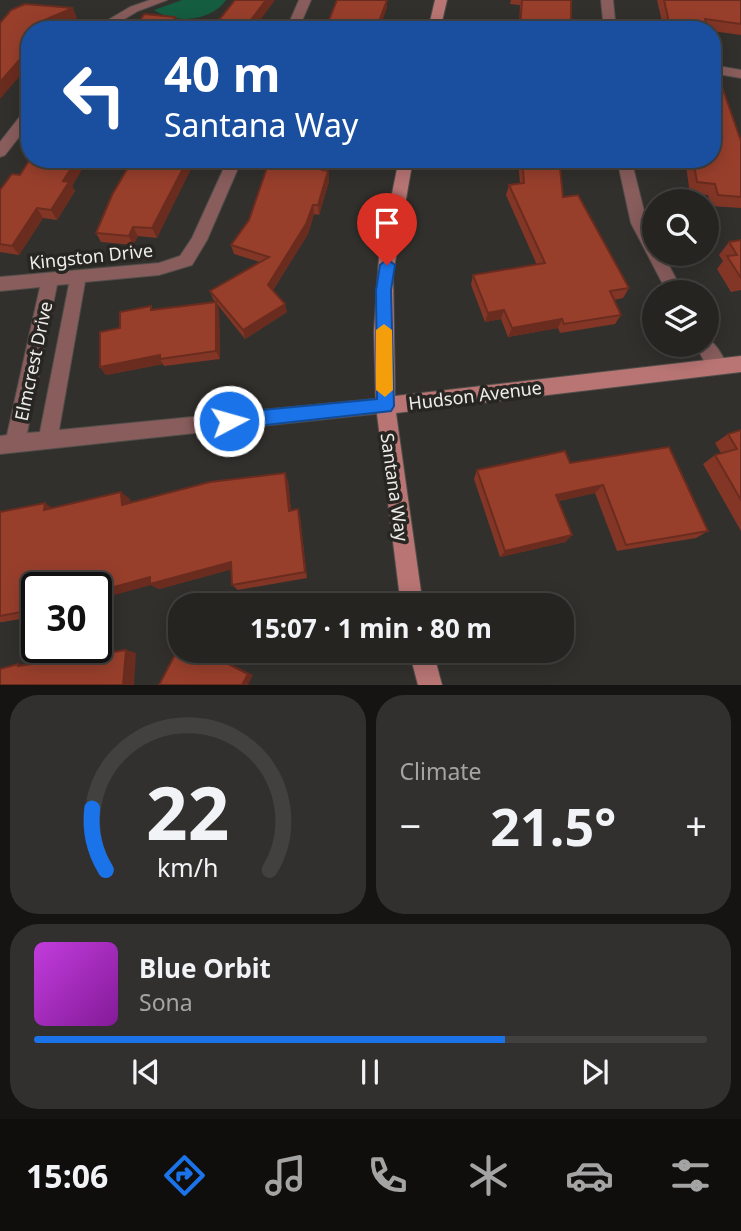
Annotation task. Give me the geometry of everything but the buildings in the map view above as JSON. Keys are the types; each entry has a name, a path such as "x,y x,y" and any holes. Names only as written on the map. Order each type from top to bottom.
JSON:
{"street":[{"path":"113,21 134,9 161,0"},
{"path":"296,21 305,0"},
{"path":"436,21 441,0"},
{"path":"607,0 609,21"},
{"path":"721,71 741,74"},
{"path":"0,152 21,125"},
{"name":"Kingston Drive","path":"0,284 159,269 186,261 199,240 231,168"},
{"name":"Santana Way","path":"404,168 394,215 384,290 385,406 388,454 410,593"},
{"path":"626,168 639,223 670,280"},
{"name":"Elmcrest Drive","path":"48,440 78,277"},
{"name":"Elmcrest Drive","path":"8,444 50,280"},
{"path":"713,357 719,367"},
{"name":"Hudson Avenue","path":"8,444 385,406 741,364"},
{"path":"424,663 430,685"}],"green space":[{"path":"182,0 226,0 202,17 182,19 154,10"}],"slow traffic":[{"path":"384,330 385,390"}],"route":[{"path":"229,421 385,406 384,290 387,265"}]}
